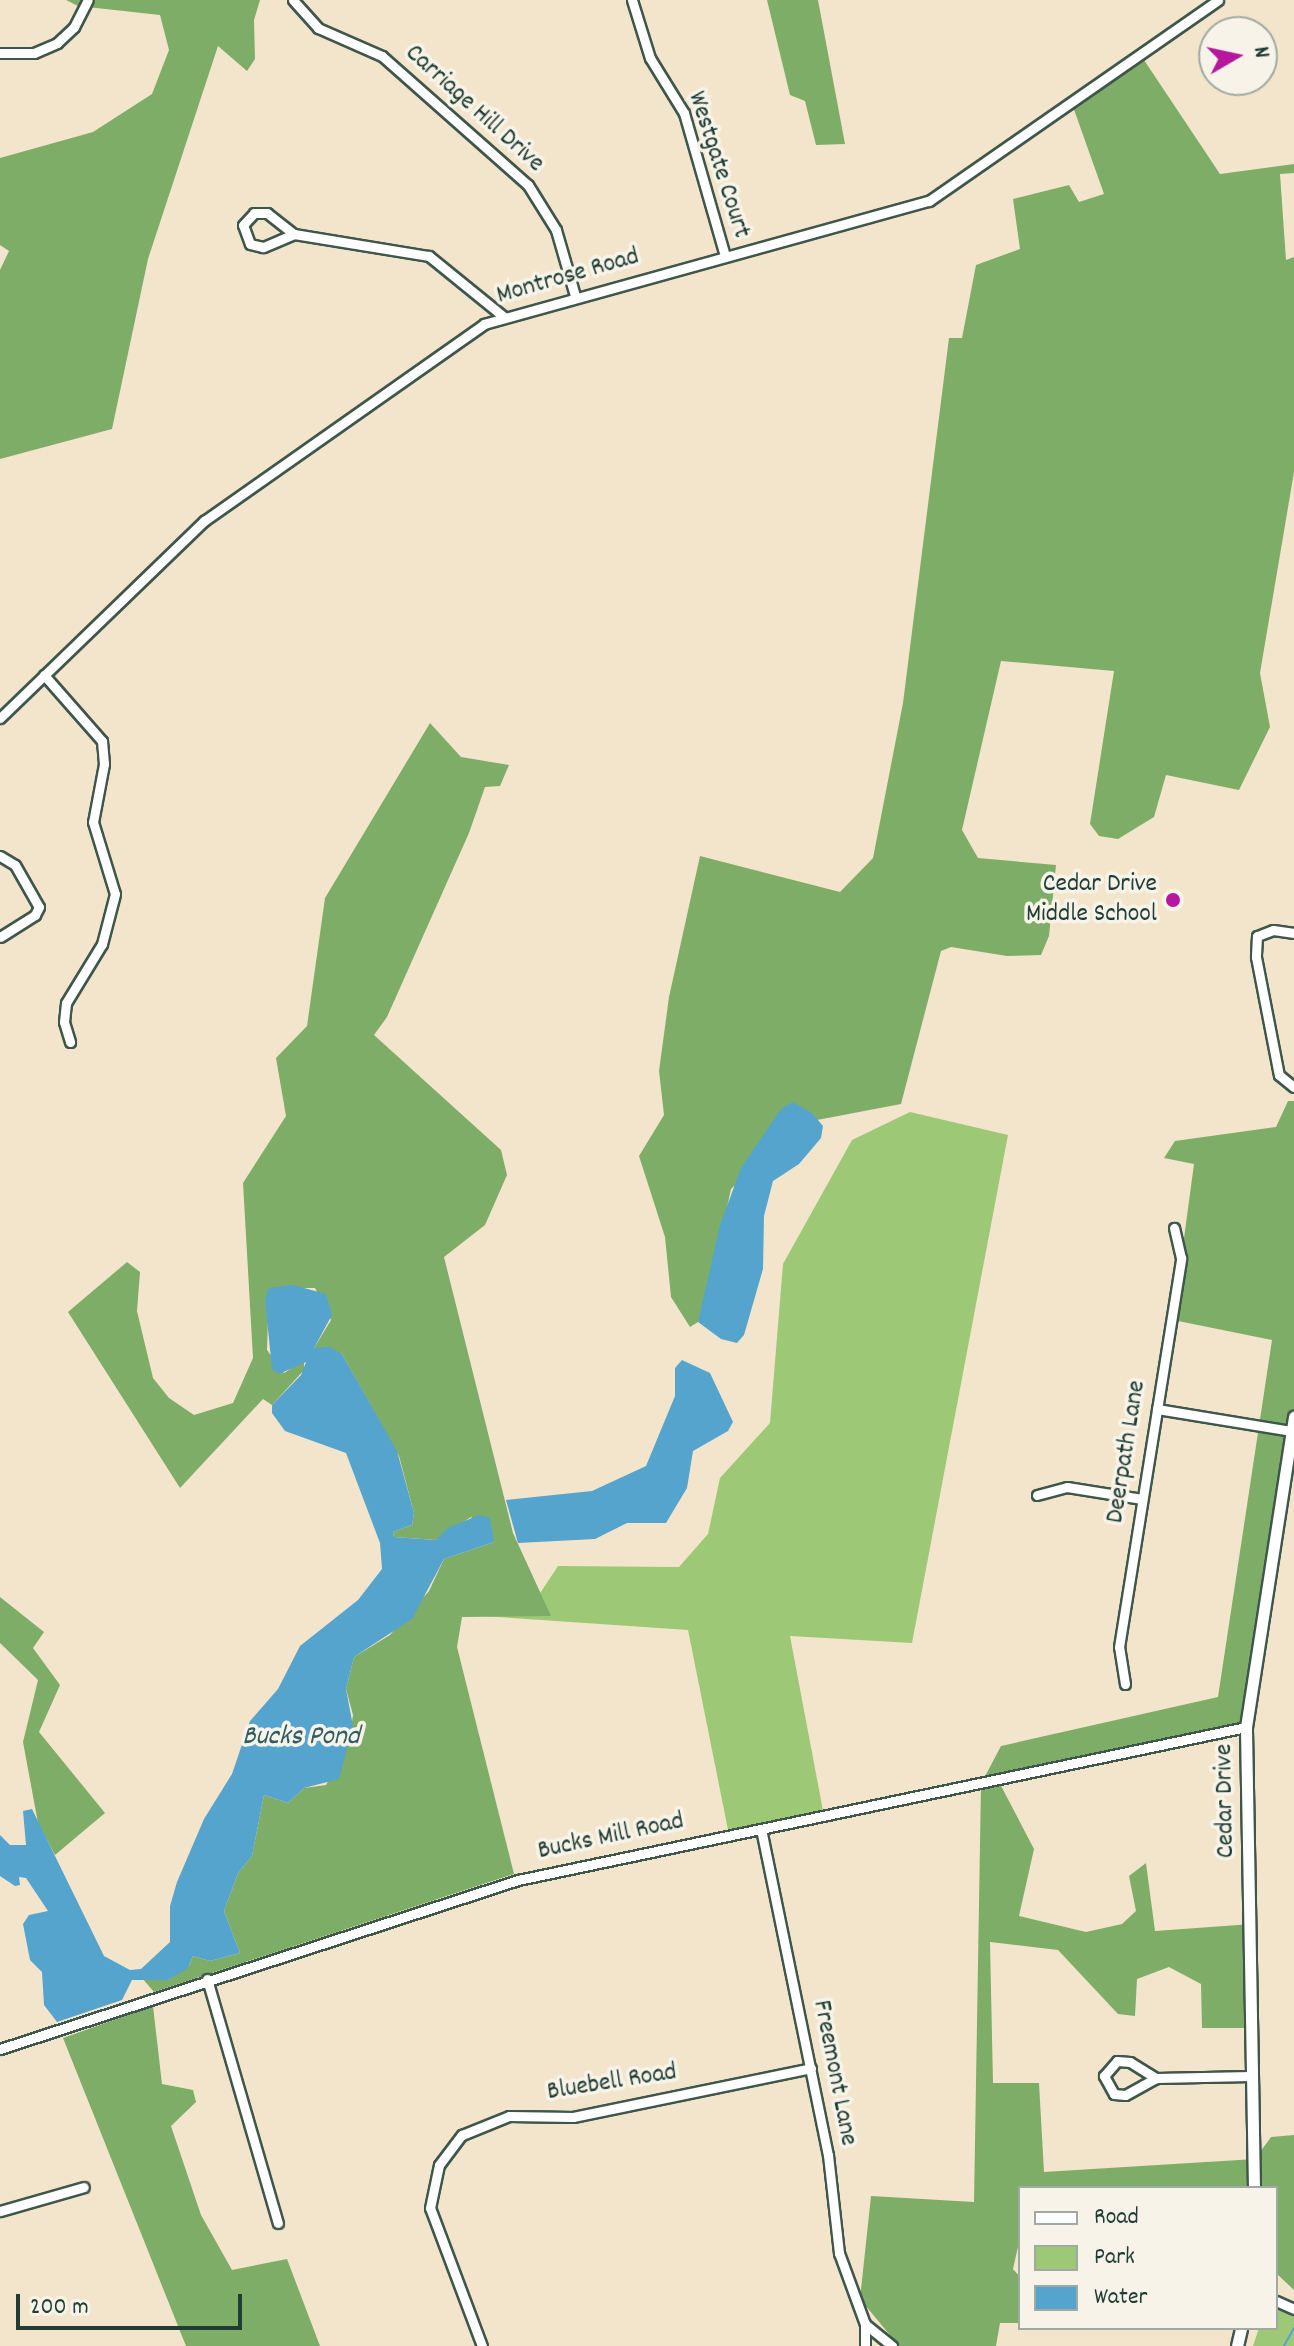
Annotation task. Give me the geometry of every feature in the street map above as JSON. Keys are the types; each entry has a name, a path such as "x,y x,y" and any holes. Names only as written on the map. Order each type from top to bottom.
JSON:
{"street":[{"path":"0,53 34,53 57,43 74,27 88,0"},
{"name":"Carriage Hill Drive","path":"293,0 318,28 382,56 528,185 556,230 575,296"},
{"name":"Westgate Court","path":"632,0 650,58 684,113 725,256"},
{"name":"Montrose Road","path":"0,718 204,521 484,324 575,296 929,201 1218,0"},
{"path":"294,234 259,247 246,240 243,225 250,215 264,212 294,234 429,256 504,317"},
{"path":"44,675 102,741 104,764 93,822 115,894 102,944 66,1003 70,1042"},
{"path":"0,856 15,865 39,907 0,937"},
{"path":"1294,933 1273,930 1257,936 1256,957 1279,1075 1294,1087"},
{"name":"Deerpath Lane","path":"1125,1684 1119,1647 1181,1258 1174,1228"},
{"path":"1157,1409 1292,1431"},
{"name":"Cedar Drive","path":"1254,2186 1246,1727 1294,1417"},
{"path":"1037,1495 1067,1487 1142,1499"},
{"name":"Bucks Mill Road","path":"0,2049 518,1880 1246,1727"},
{"name":"Freemont Lane","path":"761,1829 828,2155 839,2253 865,2324"},
{"path":"207,1979 278,2223"},
{"path":"1156,2078 1125,2095 1114,2094 1104,2081 1105,2071 1117,2061 1156,2078 1251,2076"},
{"name":"Bluebell Road","path":"482,2346 430,2208 439,2165 462,2135 509,2116 573,2117 811,2068"},
{"path":"0,2211 84,2187"},
{"path":"865,2324 865,2346"},
{"path":"865,2324 892,2346"}],"green space":[{"path":"66,0 260,0 254,20 255,59 247,71 218,46 148,259 112,429 0,459 0,270 9,251 0,245 0,158 93,132 152,94 169,50 160,15 78,6"},
{"path":"767,0 818,0 845,144 816,145 805,101 790,95"},
{"path":"1140,54 1220,174 1294,164 1294,173 1280,174 1286,260 1294,257 1294,472 1260,673 1270,727 1239,790 1166,775 1154,817 1118,839 1099,836 1090,824 1114,671 1001,661 962,830 978,858 1056,865 1049,936 1041,955 1007,956 951,947 941,951 901,1104 817,1120 813,1114 731,1189 707,1298 698,1322 690,1327 671,1297 665,1237 639,1156 664,1115 659,1071 669,997 700,856 840,892 873,858 903,703 949,338 962,338 976,265 1020,249 1013,199 1069,185 1079,202 1104,194 1072,104"},
{"path":"430,723 461,757 509,765 500,786 485,787 469,833 387,1017 374,1035 501,1150 507,1175 485,1225 444,1257 513,1533 551,1616 462,1617 457,1647 514,1874 154,1992 142,1978 168,1980 189,1966 193,1956 210,1961 240,1953 224,1911 238,1873 252,1856 264,1795 288,1803 304,1788 326,1785 349,1742 353,1715 346,1689 354,1657 390,1635 429,1591 444,1559 494,1542 471,1517 436,1540 394,1537 393,1532 412,1525 414,1513 399,1456 342,1354 314,1348 331,1320 315,1288 269,1288 267,1350 284,1373 304,1360 304,1370 272,1405 263,1399 180,1488 68,1312 127,1262 140,1272 137,1311 153,1378 169,1398 194,1415 233,1403 253,1358 243,1183 286,1116 276,1058 307,1026 325,898"},
{"path":"1288,1101 1294,1101 1294,1442 1250,1725 998,1780 1034,1849 1019,1916 1086,1932 1122,1924 1136,1911 1129,1876 1146,1863 1155,1931 1252,1924 1253,2028 1202,2028 1201,1984 1169,1967 1137,1979 1135,2016 1118,2014 1058,1950 990,1942 993,2083 1039,2083 1044,2172 1255,2159 1271,2137 1294,2135 1294,2290 1278,2275 1278,2186 1018,2186 1018,2247 1013,2269 1018,2275 1018,2323 1000,2323 996,2346 899,2346 860,2299 871,2196 974,2202 981,1784 1001,1746 1218,1697 1272,1340 1173,1320 1194,1164 1164,1158 1175,1141 1276,1127"},
{"path":"910,1112 1008,1135 912,1643 790,1636 824,1816 729,1835 688,1630 484,1616 531,1607 558,1566 679,1567 708,1534 720,1478 770,1423 783,1264 852,1140"},
{"path":"0,1597 44,1632 33,1648 60,1685 39,1732 105,1813 55,1855 38,1823 23,1742 38,1680 0,1643"},
{"path":"153,2006 162,2084 193,2090 196,2102 171,2126 201,2215 232,2270 287,2259 320,2346 186,2346 63,2038"},
{"path":"1278,2307 1294,2313 1294,2346 1253,2346 1258,2330 1278,2330"}],"water":[{"path":"793,1102 813,1114 823,1126 821,1138 799,1164 773,1181 764,1216 763,1269 744,1335 737,1343 721,1339 698,1322 720,1225 741,1168 781,1109"},
{"name":"Bucks Pond","path":"293,1285 326,1294 332,1315 314,1348 330,1347 342,1354 397,1451 414,1513 412,1525 393,1532 394,1537 436,1540 448,1528 479,1515 490,1518 494,1542 444,1559 412,1619 354,1657 346,1689 353,1726 339,1779 304,1788 288,1803 264,1795 252,1856 238,1873 224,1911 240,1953 210,1961 193,1956 188,1968 168,1980 132,1980 122,2000 57,2022 44,2005 42,1972 30,1960 23,1924 29,1915 48,1911 26,1878 19,1877 20,1885 15,1886 0,1876 0,1835 10,1845 26,1845 23,1811 32,1809 104,1956 130,1970 141,1969 170,1942 170,1906 177,1882 204,1819 232,1774 250,1721 278,1689 300,1646 358,1600 382,1569 380,1543 346,1453 285,1431 272,1413 272,1405 301,1375 306,1362 279,1374 272,1369 265,1299 269,1288"},
{"path":"682,1360 710,1373 733,1422 728,1431 693,1451 687,1488 666,1523 627,1523 595,1539 518,1543 506,1500 592,1491 646,1466 675,1396 675,1368"}],"waterway":[{"path":"1284,2346 1294,2328"}],"place":[{"name":"Cedar Drive Middle School","path":"1173,900"}]}
